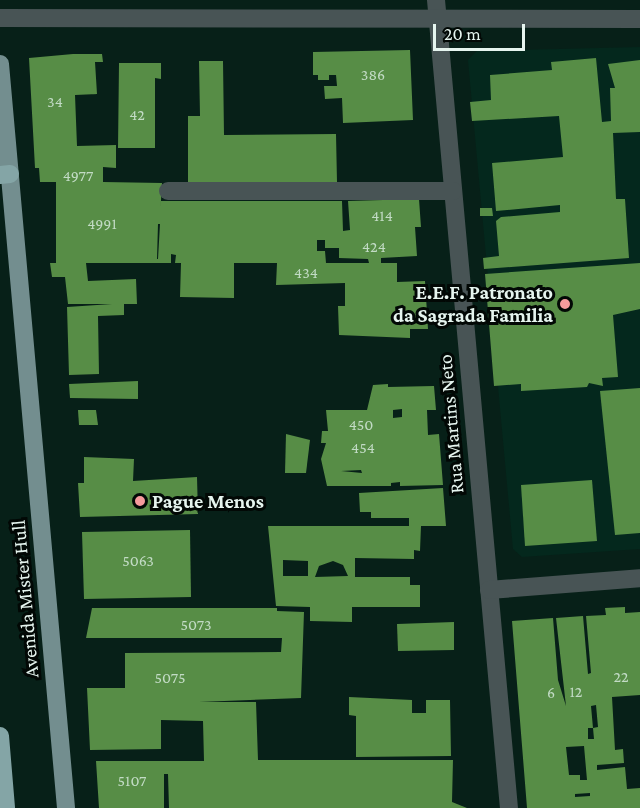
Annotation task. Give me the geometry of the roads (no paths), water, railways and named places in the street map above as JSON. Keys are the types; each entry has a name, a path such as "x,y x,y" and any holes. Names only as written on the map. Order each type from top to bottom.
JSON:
{"highway":[{"path":"0,736 6,808"}],"main road":[{"name":"Avenida Mister Hull","path":"0,64 5,174 66,808"}],"street":[{"name":"Rua Martins Neto","path":"436,0 509,808"},
{"path":"0,18 438,22 640,19"},
{"path":"168,190 453,191"},
{"path":"489,590 640,578"}],"place":[{"name":"E.E.F. Patronato da Sagrada Familia","path":"565,304"},
{"name":"Pague Menos","path":"140,501"}]}
